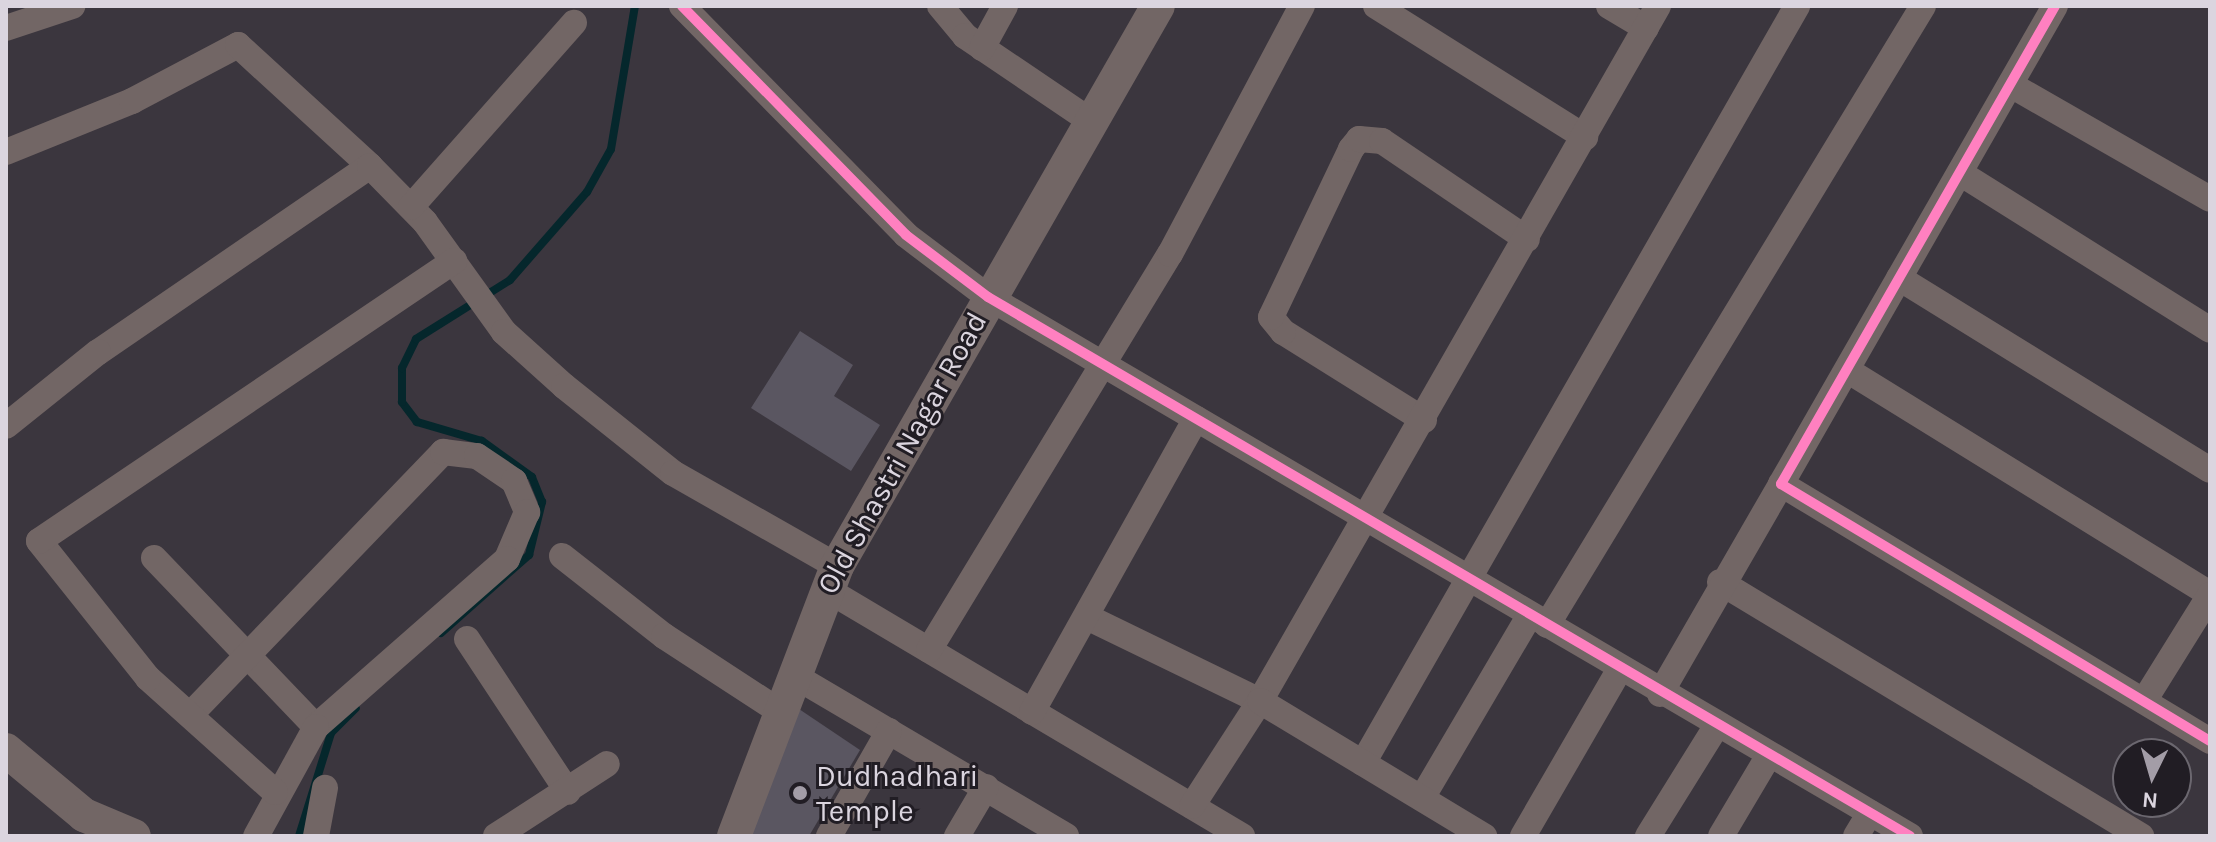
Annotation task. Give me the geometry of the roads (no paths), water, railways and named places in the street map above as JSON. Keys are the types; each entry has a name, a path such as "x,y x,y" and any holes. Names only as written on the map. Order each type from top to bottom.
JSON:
{"street":[{"path":"6,28 72,6"},
{"path":"682,6 906,235 988,297 1368,516 1660,694 1910,836"},
{"path":"940,6 982,48 1092,122"},
{"path":"982,48 1005,6"},
{"name":"Old Shastri Nagar Road","path":"734,836 831,577 988,297 1158,6"},
{"path":"929,650 1105,363 1302,6"},
{"path":"1376,6 1585,137"},
{"path":"1192,806 1260,701 1424,420 1652,17 1609,6"},
{"path":"1363,763 1797,6"},
{"path":"1422,798 1538,620 1923,6"},
{"path":"1660,694 1720,582 1781,484 2055,6"},
{"path":"411,207 574,23"},
{"path":"6,152 132,101 238,45 411,207 457,266 485,310 564,386 673,473 831,577 929,650 1242,836"},
{"path":"2011,85 2210,199"},
{"path":"1424,420 1283,332 1271,317 1351,149 1359,139 1382,141 1527,239"},
{"path":"6,426 98,352 370,166"},
{"path":"1960,173 2210,330"},
{"path":"275,792 126,655 39,541 457,266"},
{"path":"1899,278 2210,470"},
{"path":"1847,370 2210,594 2144,701"},
{"path":"1032,712 1196,419"},
{"path":"191,714 443,452 477,456 514,481 527,512 507,559 316,727 275,792 256,836"},
{"path":"1781,484 2210,741"},
{"path":"562,556 664,636 779,711"},
{"path":"154,558 316,727"},
{"path":"1720,582 2141,836"},
{"path":"1087,617 1260,701 1484,836"},
{"path":"467,639 568,792"},
{"path":"1523,836 1620,669"},
{"path":"793,675 1066,836"},
{"path":"1648,836 1717,725"},
{"path":"829,836 889,731"},
{"path":"6,750 84,815 134,836"},
{"path":"1721,836 1768,757"},
{"path":"496,836 607,764"},
{"path":"957,836 986,787"},
{"path":"316,836 325,788"},
{"path":"1856,836 1870,813"}],"waterway":[{"path":"441,633 529,555 542,502 532,477 482,441 417,422 402,402 402,368 416,339 510,280 587,192 611,149 635,6"},
{"path":"299,836 331,733 356,708"}],"place":[{"name":"Dudhadhari Temple","path":"800,793"}]}
